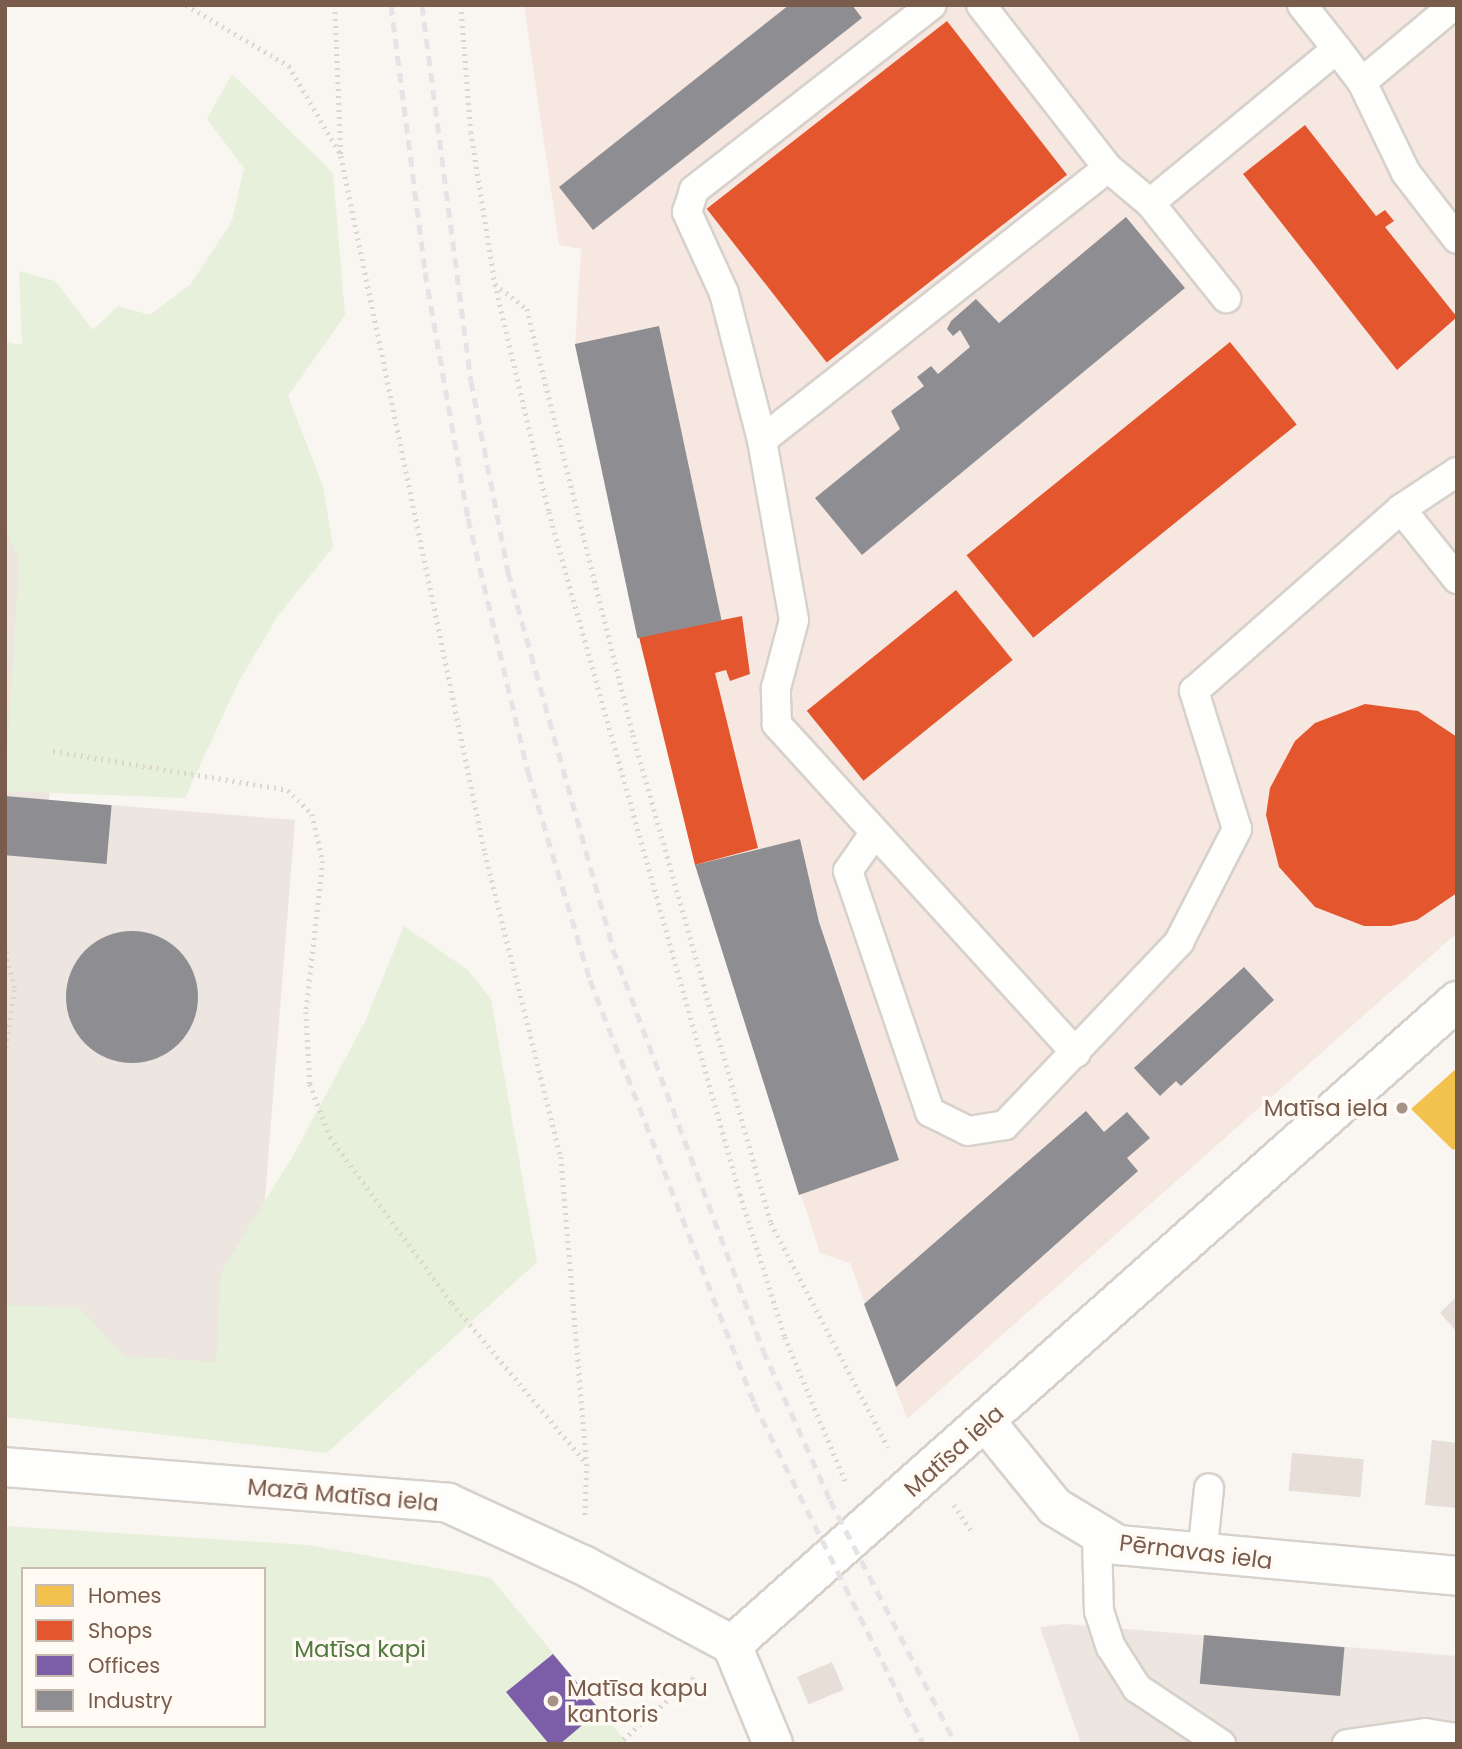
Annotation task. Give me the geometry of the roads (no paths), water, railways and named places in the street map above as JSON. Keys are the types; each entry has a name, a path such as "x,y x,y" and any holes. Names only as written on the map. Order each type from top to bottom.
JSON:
{"street":[{"name":"Matīsa iela","path":"732,1646 1457,1001"},
{"name":"Pērnavas iela","path":"985,1422 1055,1507 1097,1537 1202,1555 1457,1577"},
{"name":"Mazā Matīsa iela","path":"5,1467 448,1503 583,1565 732,1646"},
{"path":"732,1646 773,1744"}],"lane":[{"path":"932,5 694,190 687,212 724,293 762,440 794,620 776,688 777,724 873,835 1076,1053"},
{"path":"981,5 1108,168 1150,203 1226,298"},
{"path":"1302,5 1362,82 1406,173 1457,239"},
{"path":"1362,82 1454,5"},
{"path":"1150,203 1337,49"},
{"path":"762,440 1108,168"},
{"path":"873,835 848,871 930,1112 968,1131 1005,1125 1179,942 1237,829 1194,691 1401,509 1457,472"},
{"path":"1401,509 1457,579"},
{"path":"1202,1555 1209,1488"},
{"path":"1097,1537 1099,1611 1111,1647 1138,1688 1221,1744"},
{"path":"1347,1744 1425,1733 1457,1738"}],"railway":[{"path":"391,5 425,272 468,518 528,772 590,980 754,1403 923,1744"},
{"path":"422,5 471,381 508,572 613,949 763,1350 830,1500 956,1744"}],"place":[{"name":"Matīsa iela","path":"1402,1108"},
{"name":"Matīsa kapu kantoris","path":"553,1701"}],"park label":[{"name":"Matīsa kapi","path":"360,1649"}]}
